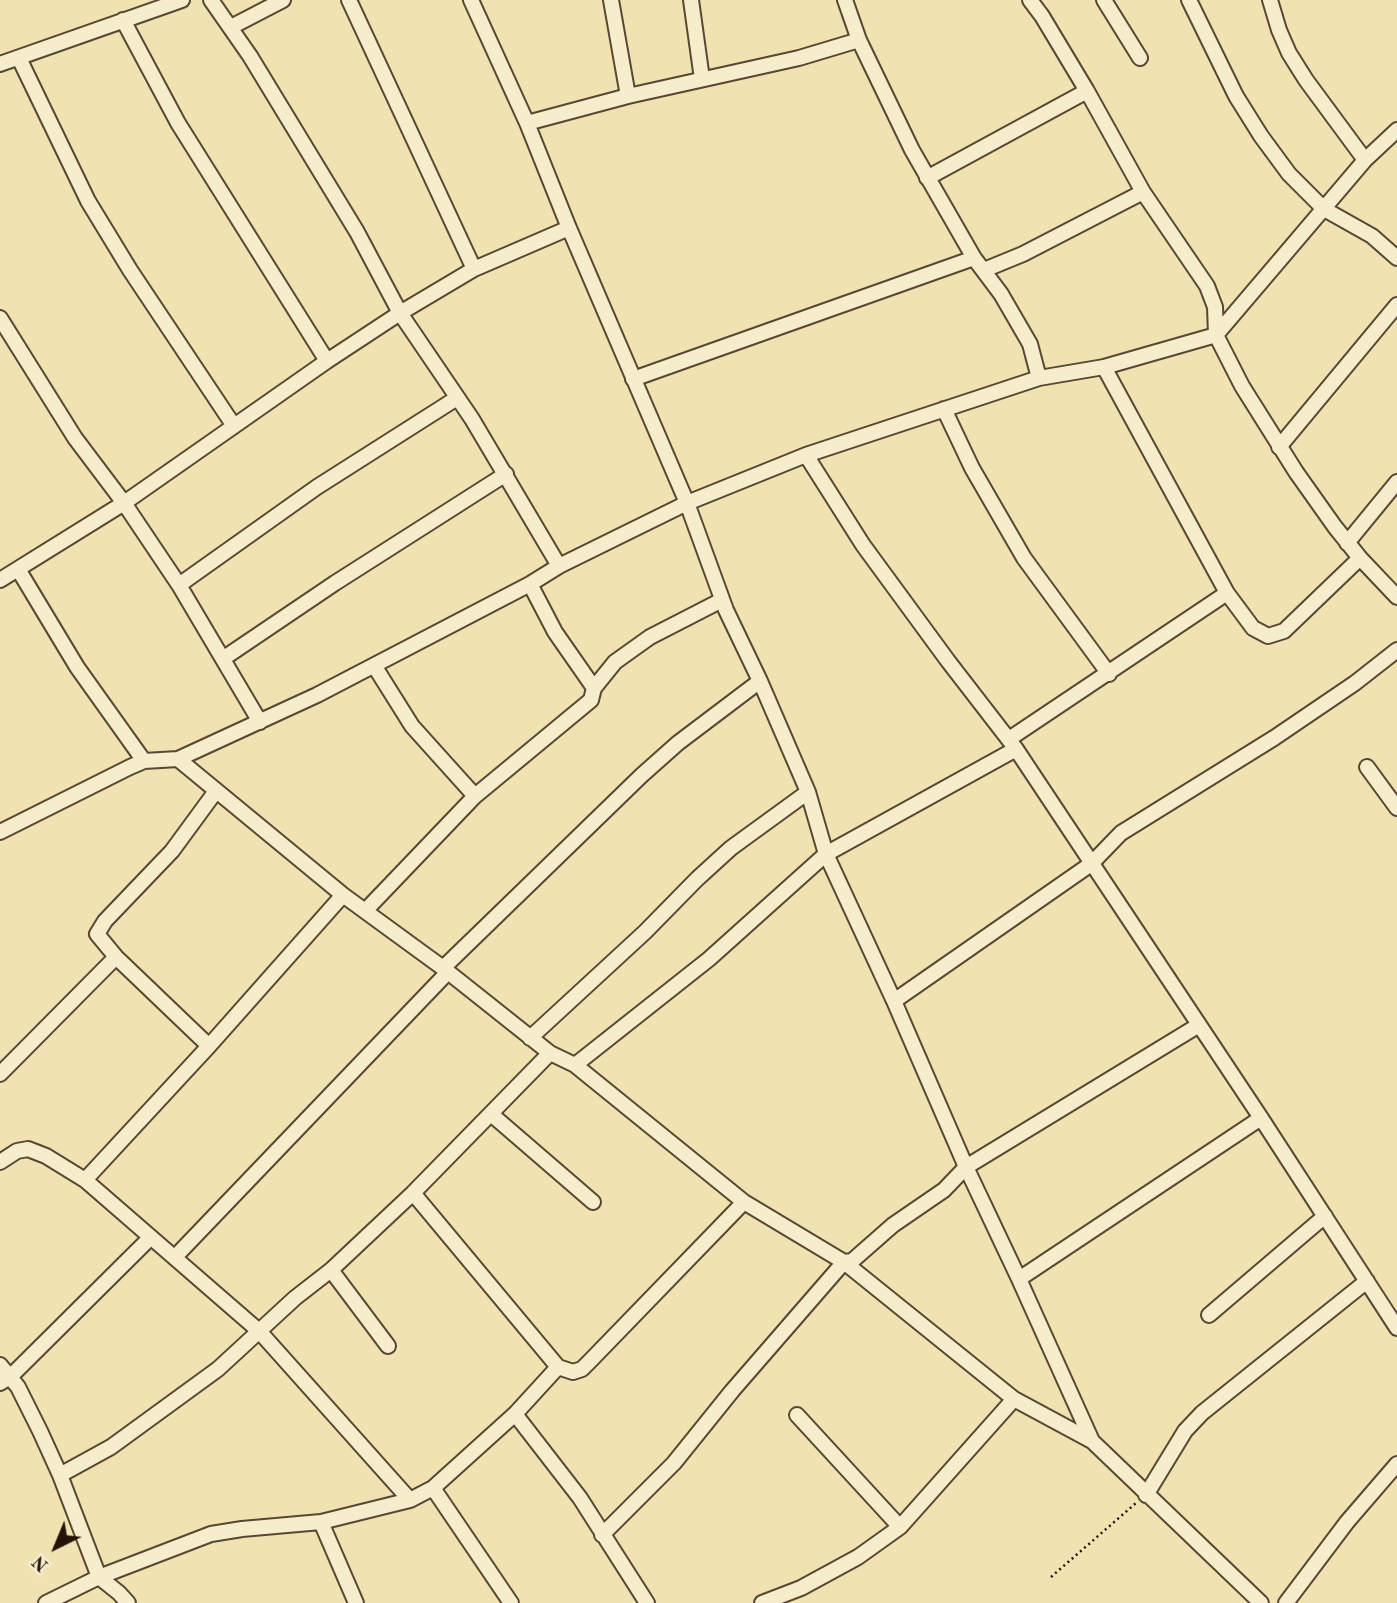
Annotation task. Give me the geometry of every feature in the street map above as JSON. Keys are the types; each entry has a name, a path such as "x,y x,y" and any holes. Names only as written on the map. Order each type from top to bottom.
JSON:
{"street":[{"path":"0,64 181,0"},
{"path":"212,0 357,232 400,313 506,474 559,566"},
{"path":"231,27 284,0"},
{"path":"349,0 474,269"},
{"path":"471,0 527,123 687,503 722,600 808,792 826,854 1092,1441"},
{"path":"611,0 628,96"},
{"path":"691,0 702,79"},
{"path":"1030,0 1087,91 1143,192 1207,286 1215,307 1216,335 1242,386 1279,447 1347,543 1397,597"},
{"path":"1104,0 1140,58"},
{"path":"1189,0 1236,96 1289,174 1324,209 1372,236 1397,258"},
{"path":"1270,0 1289,53 1365,160"},
{"path":"848,1 859,40 890,108 974,258 1030,344 1039,378"},
{"path":"123,20 178,123 327,360"},
{"path":"527,123 628,96 799,58 859,40"},
{"path":"19,58 88,201 234,426"},
{"path":"927,178 1087,91"},
{"path":"2,826 144,761 178,759 260,722 375,667 559,566 687,503 806,455 1039,378 1104,368 1216,335 1365,160 1397,130"},
{"path":"984,270 1023,254 1143,192"},
{"path":"0,580 124,503 327,360 400,313 474,269 569,228"},
{"path":"633,379 974,258"},
{"path":"1279,447 1397,305"},
{"path":"0,318 68,428 124,503 179,585 260,722"},
{"path":"1104,368 1227,593 1253,628 1268,636 1284,631 1360,558"},
{"path":"179,585 317,486 457,398"},
{"path":"944,409 972,468 1024,558 1108,674"},
{"path":"806,455 863,545 1013,744 1397,1328"},
{"path":"224,658 335,583 506,474"},
{"path":"1347,543 1397,482"},
{"path":"18,569 77,667 144,761"},
{"path":"530,584 555,632 594,688"},
{"path":"575,1065 709,959 826,854 1013,744 1108,674 1227,593"},
{"path":"365,911 475,796 591,700 594,688 615,662 650,637 722,600"},
{"path":"894,1001 1091,864 1121,833 1274,738 1355,683 1397,650"},
{"path":"375,667 412,726 475,796"},
{"path":"175,1257 445,970 642,775 678,743 760,681"},
{"path":"178,759 343,895 445,970 550,1053 575,1065 744,1202 844,1262 1014,1399 1092,1441 1261,1603"},
{"path":"1367,767 1397,808"},
{"path":"209,1046 116,957 98,937 97,931 172,851 216,791"},
{"path":"530,1038 723,856 808,792"},
{"path":"85,1180 343,895"},
{"path":"0,1074 116,957"},
{"path":"602,1535 674,1463 732,1391 844,1262 852,1261 867,1250 894,1225 944,1190 966,1167 1199,1025"},
{"path":"60,1475 111,1447 218,1369 295,1298 331,1270 413,1193 550,1053"},
{"path":"491,1114 593,1202"},
{"path":"1019,1279 1261,1118"},
{"path":"0,1162 17,1151 28,1149 46,1156 85,1180 259,1331 410,1500"},
{"path":"413,1193 558,1367 573,1372 582,1369 744,1202"},
{"path":"1209,1315 1325,1216"},
{"path":"5,1380 150,1238"},
{"path":"331,1270 388,1346"},
{"path":"1146,1495 1185,1431 1202,1413 1367,1281"},
{"path":"0,1365 5,1380 40,1431 99,1577 128,1603"},
{"path":"46,1603 99,1577 211,1534 321,1522 410,1500 433,1488 515,1414 558,1367"},
{"path":"762,1603 801,1588 858,1557 900,1527 1014,1399"},
{"path":"515,1414 580,1498 647,1603"},
{"path":"797,1415 900,1527"},
{"path":"1286,1603 1347,1522 1397,1464"},
{"path":"433,1488 511,1603"},
{"path":"321,1522 356,1603"}],"path":[{"path":"1051,1577 1146,1495"}]}
